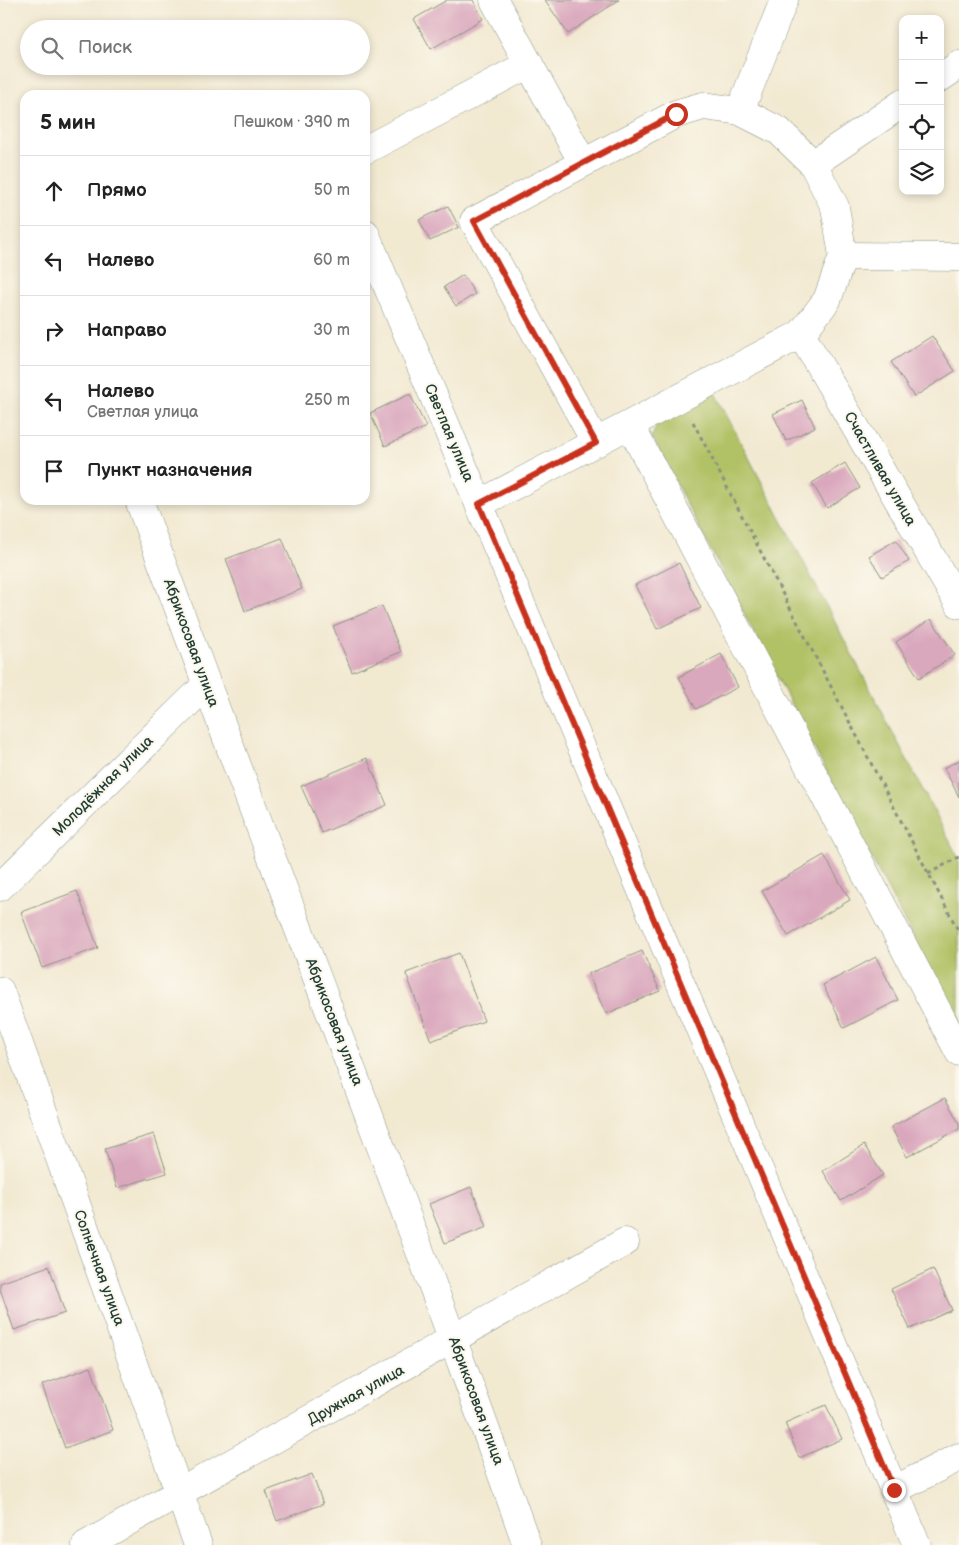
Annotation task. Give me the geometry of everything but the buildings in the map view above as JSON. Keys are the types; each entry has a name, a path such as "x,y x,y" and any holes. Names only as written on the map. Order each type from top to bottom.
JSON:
{"street":[{"path":"494,0 583,163"},
{"path":"740,111 784,0"},
{"path":"370,147 529,64"},
{"path":"944,75 959,65"},
{"path":"813,164 900,105"},
{"path":"479,504 596,443 801,334 827,300 843,256 835,207 813,164 779,131 740,111 703,106 676,114 474,221 596,443"},
{"name":"Светлая улица","path":"370,245 917,1545"},
{"path":"843,256 959,256"},
{"name":"Счастливая улица","path":"801,334 959,604"},
{"path":"630,425 959,1052"},
{"name":"Абрикосовая улица","path":"141,505 206,685 454,1340 527,1545"},
{"name":"Молодёжная улица","path":"0,887 206,685"},
{"name":"Солнечная улица","path":"0,991 198,1545"},
{"name":"Дружная улица","path":"86,1545 454,1340 625,1242"},
{"path":"894,1490 959,1457"}],"path":[{"path":"680,398 959,932"},
{"path":"928,874 959,857"}],"green space":[{"path":"715,393 959,859 959,1026 652,437 657,424"}],"route":[{"path":"676,114 474,221 596,443 479,504 894,1490"}]}
